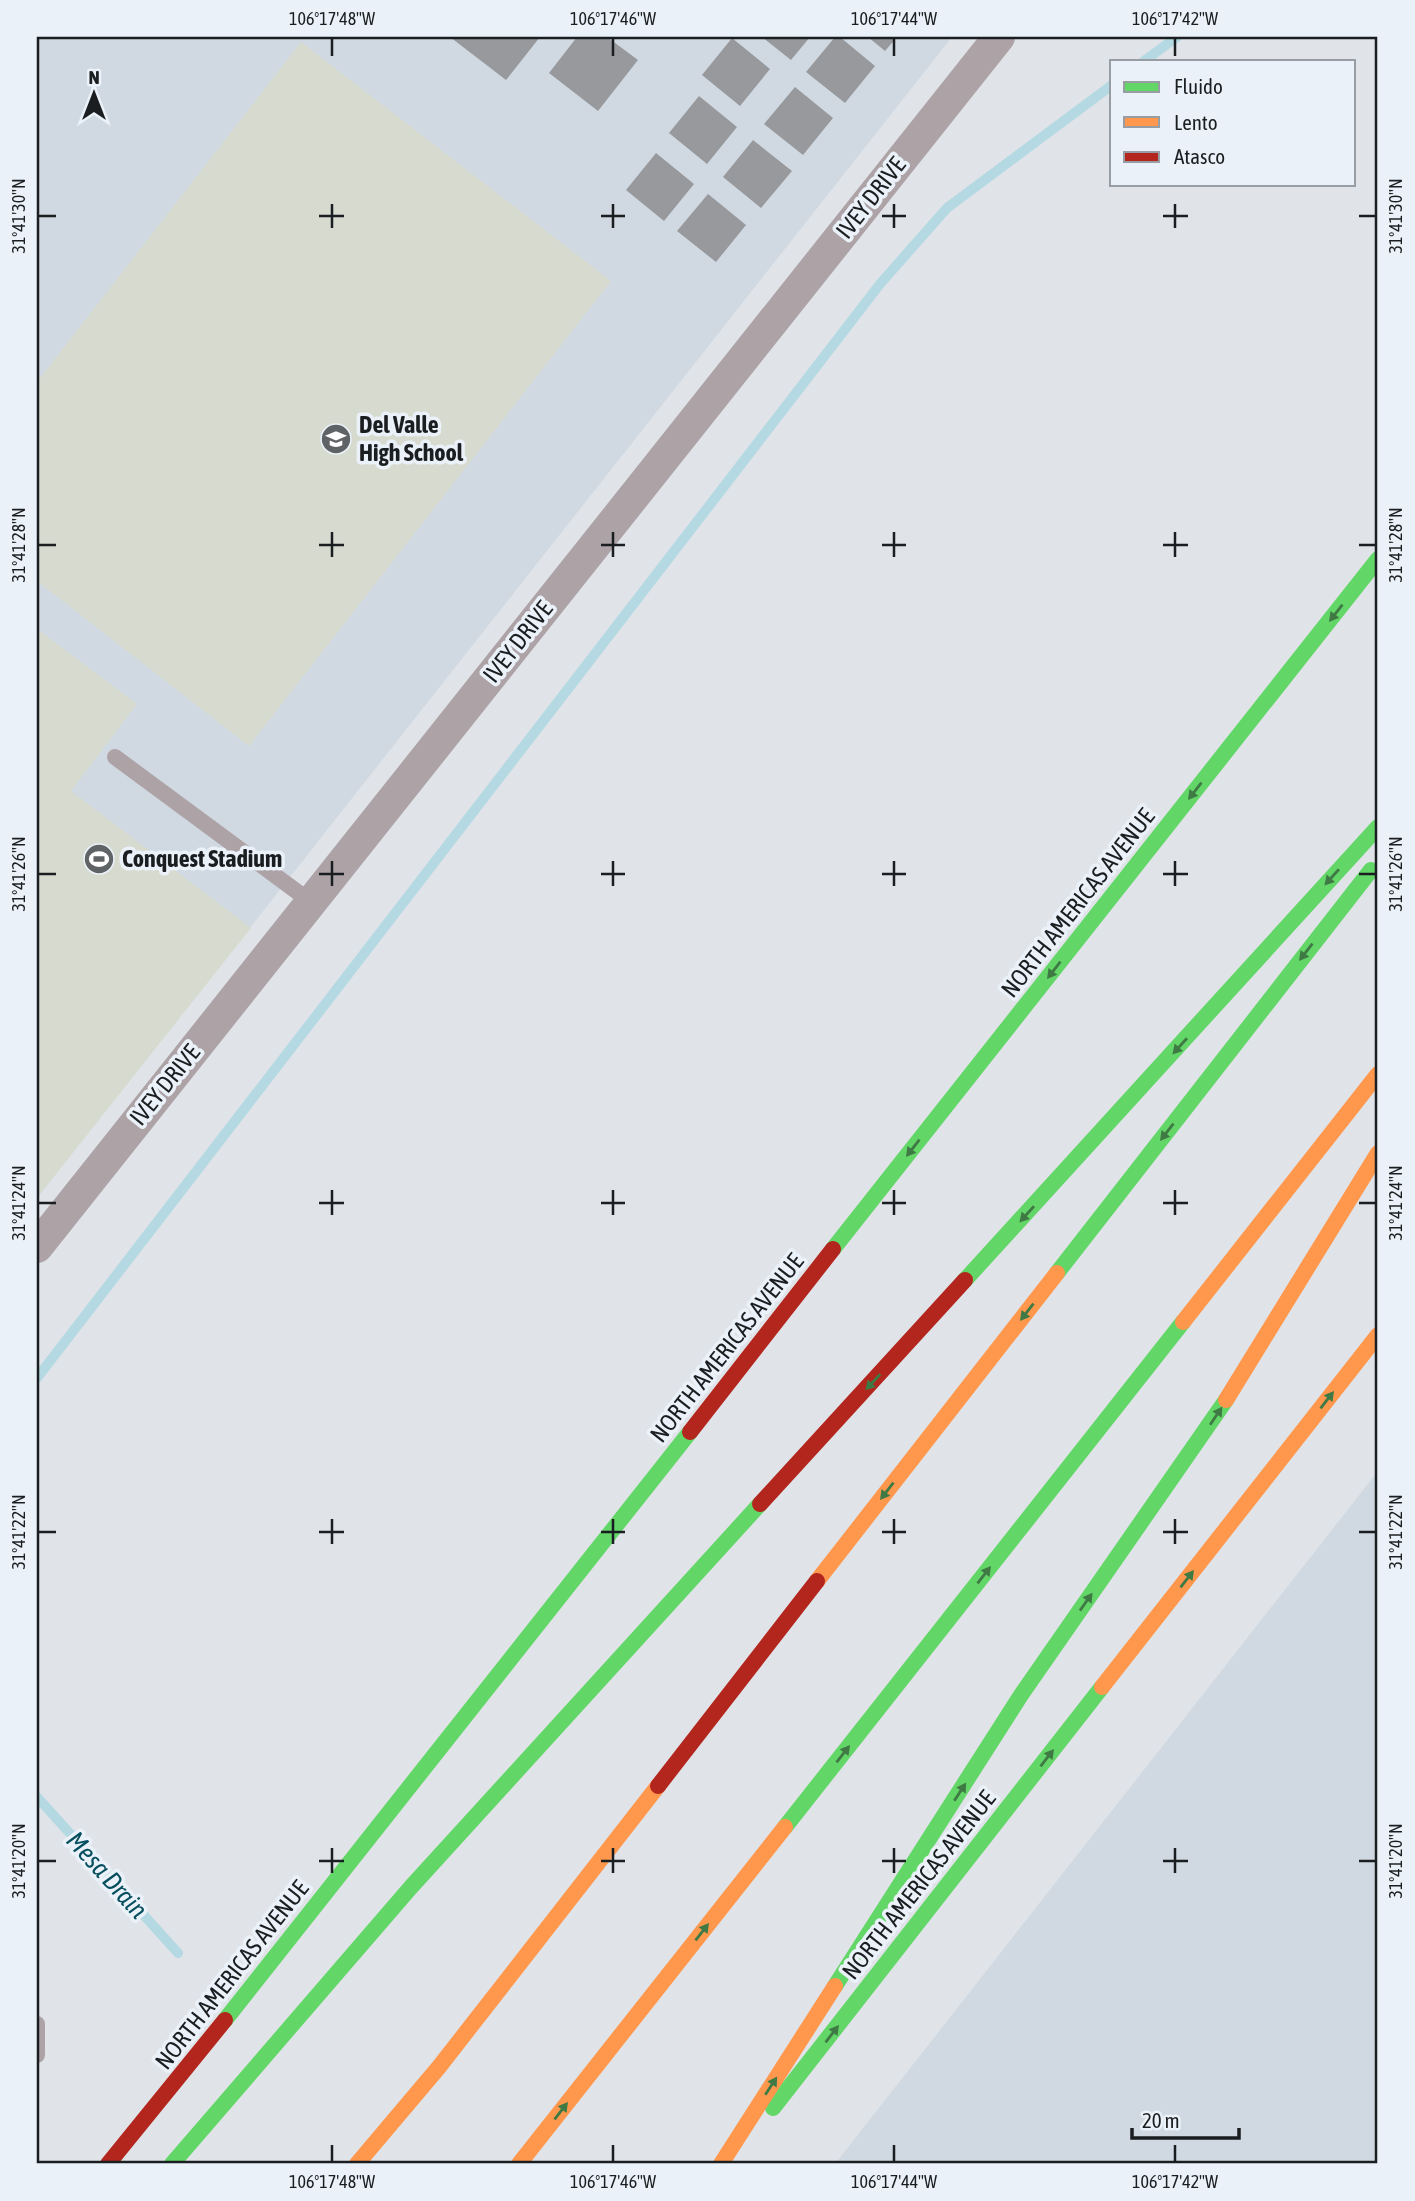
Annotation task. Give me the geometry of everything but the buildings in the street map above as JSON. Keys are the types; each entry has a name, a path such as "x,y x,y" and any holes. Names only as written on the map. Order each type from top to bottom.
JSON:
{"main road":[{"name":"NORTH AMERICAS AVENUE","path":"108,2164 225,2021 1378,559"},
{"path":"172,2164 411,1887 1378,827"},
{"path":"357,2164 439,2067 1378,860"},
{"path":"519,2164 1378,1074"},
{"path":"721,2164 1021,1695 1217,1414 1378,1153"},
{"name":"NORTH AMERICAS AVENUE","path":"729,2164 1378,1335"}],"street":[{"name":"IVEY DRIVE","path":"37,1247 999,37"}],"lane":[{"path":"115,757 311,902"},
{"path":"37,2024 37,2055"}],"shaded area":[{"name":"Del Valle High School","path":"37,37 952,37 37,1198"},
{"path":"301,42 611,281 249,746 37,581 37,382"},
{"name":"Conquest Stadium","path":"37,629 137,704 71,791 251,928 37,1198"},
{"path":"1378,1471 1378,2164 835,2164"}],"waterway":[{"path":"1145,60 1177,37"},
{"path":"37,1378 880,284 947,208 1110,86"},
{"name":"Mesa Drain","path":"37,1797 178,1953"}],"traffic: fast":[{"path":"833,1249 1378,559"},
{"path":"965,1280 1378,827"},
{"path":"1057,1273 1371,870"},
{"path":"785,1827 1183,1322"},
{"path":"835,1986 1021,1695 1226,1400"},
{"path":"225,2020 690,1432"},
{"path":"172,2164 411,1887 760,1504"},
{"path":"773,2108 1102,1687"}],"traffic: slow":[{"path":"1183,1322 1378,1074"},
{"path":"1226,1400 1378,1153"},
{"path":"817,1581 1057,1273"},
{"path":"1102,1687 1378,1335"},
{"path":"357,2164 439,2067 658,1786"},
{"path":"519,2164 785,1827"},
{"path":"721,2164 835,1986"}],"traffic: jam":[{"path":"690,1432 833,1249"},
{"path":"760,1504 965,1280"},
{"path":"658,1786 817,1581"},
{"path":"108,2164 225,2020"}],"place":[{"name":"Del Valle High School","path":"336,439"},
{"name":"Conquest Stadium","path":"99,859"}]}
